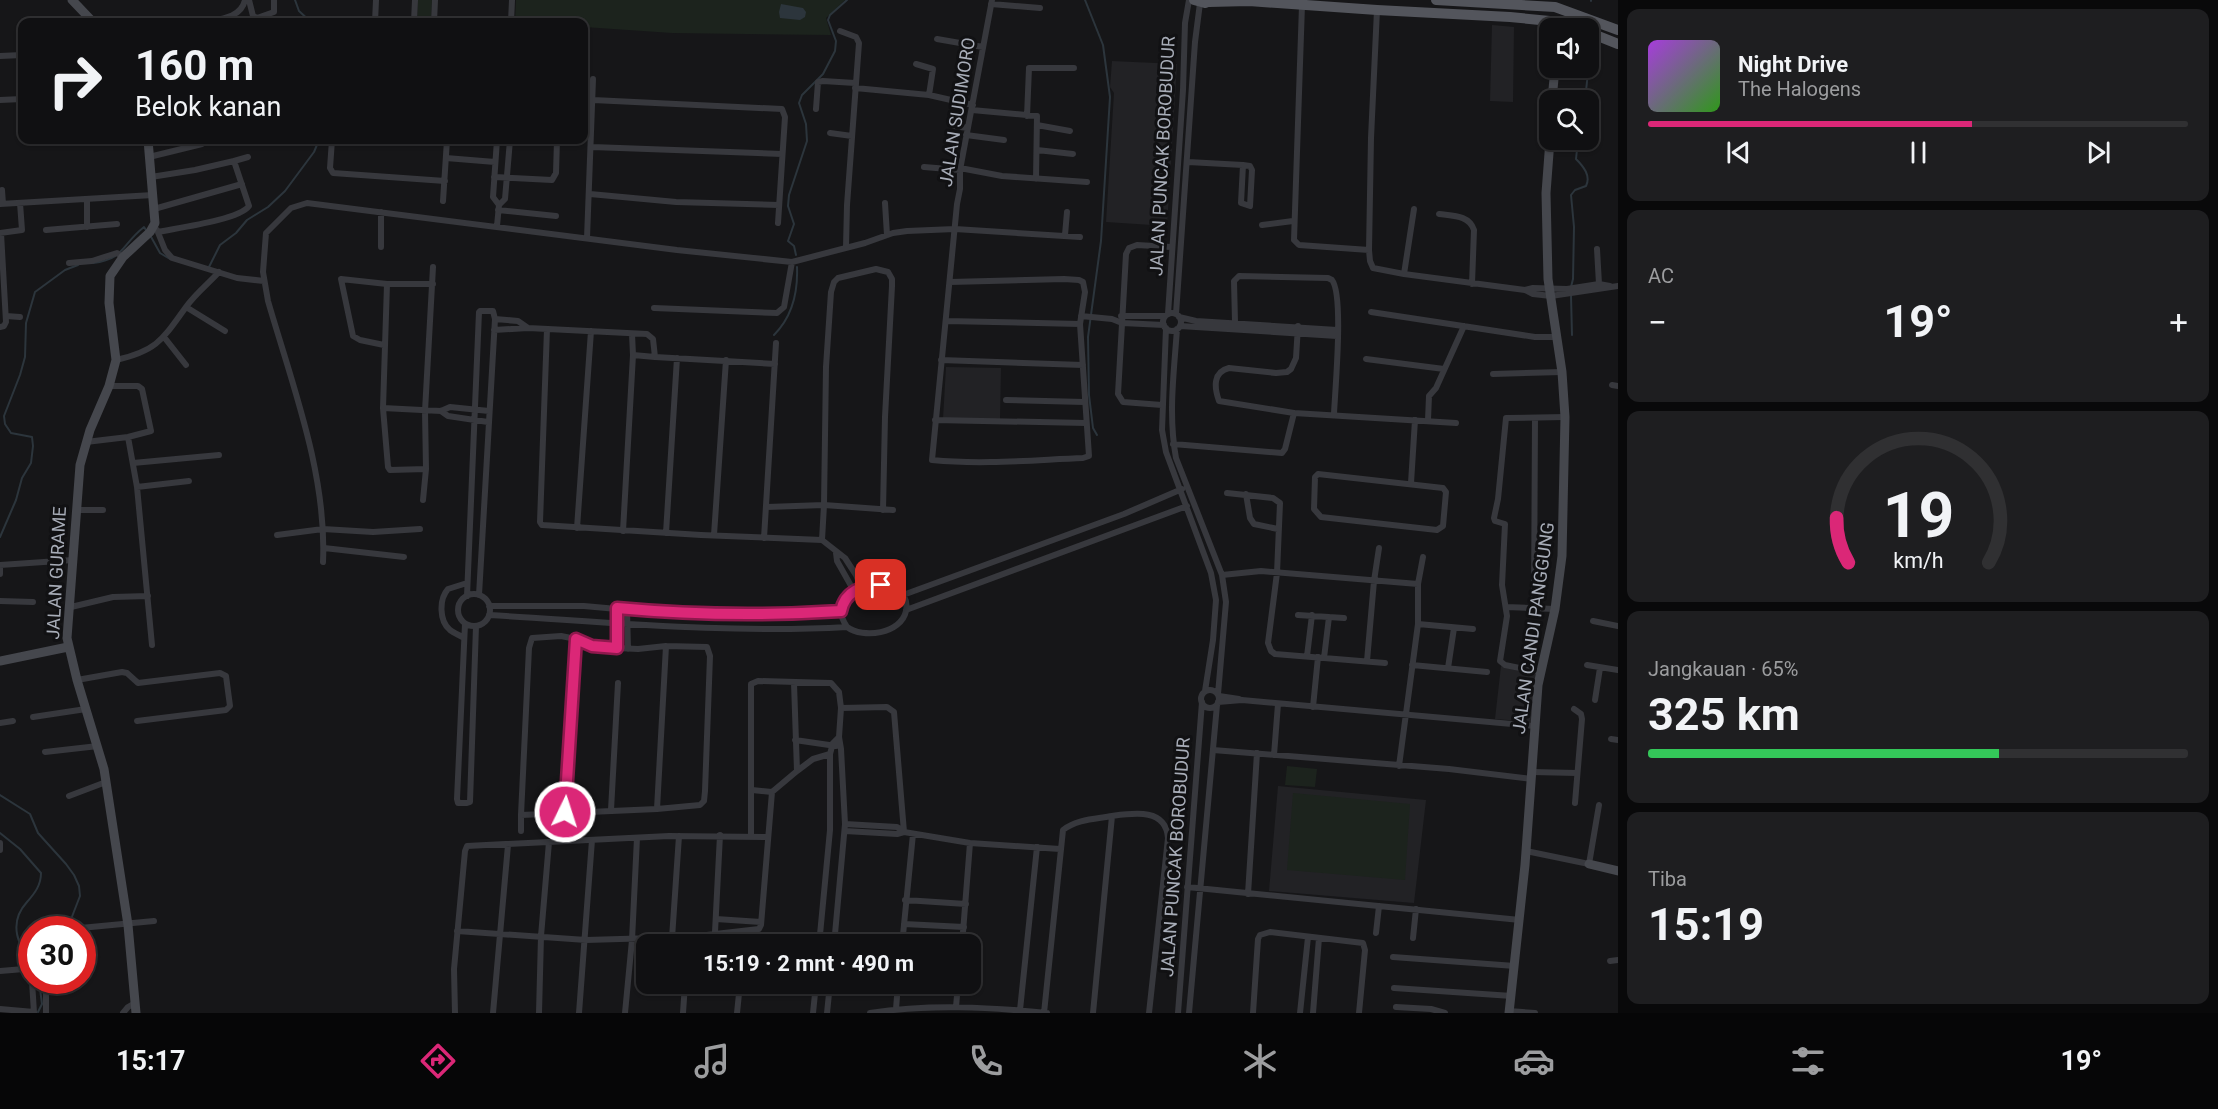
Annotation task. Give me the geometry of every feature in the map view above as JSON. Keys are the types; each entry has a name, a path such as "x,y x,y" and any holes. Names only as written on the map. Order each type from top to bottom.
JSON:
{"main road":[{"path":"1436,0 1555,4 1618,30"},
{"path":"1204,1 1249,1 1377,10 1404,6 1539,21"},
{"path":"1599,36 1618,44"}],"street":[{"path":"72,0 89,18"},
{"path":"247,0 253,16 257,18 274,12 274,0"},
{"path":"220,18 235,14 247,0"},
{"path":"375,18 376,0"},
{"path":"414,18 415,0"},
{"path":"434,18 435,0"},
{"path":"511,18 512,0"},
{"name":"JALAN PUNCAK BOROBUDUR","path":"1165,327 1183,90 1185,23 1189,0"},
{"name":"JALAN PUNCAK BOROBUDUR","path":"1189,1013 1226,602 1222,575 1176,458 1171,413 1196,34 1204,1"},
{"path":"991,2 1040,8"},
{"name":"JALAN SUDIMORO","path":"991,2 960,169 960,189 932,460 972,462 1087,458 1090,453 1086,423"},
{"path":"1302,5 1294,240 1303,246 1369,250"},
{"path":"1377,10 1369,250 1373,268 1525,290 1533,294 1606,289 1610,286"},
{"path":"840,31 853,35 858,40 846,247"},
{"path":"937,39 983,47"},
{"path":"0,56 18,55"},
{"path":"916,64 934,70 929,95"},
{"path":"1027,116 1029,68 1074,68"},
{"path":"586,238 590,194 593,79"},
{"path":"816,109 819,82 823,81 929,95 973,108 1037,116 1035,179"},
{"path":"1183,90 1192,90"},
{"path":"0,100 18,99"},
{"path":"593,100 779,108 784,113 778,224"},
{"path":"1037,125 1070,130"},
{"path":"954,126 967,132 1004,140"},
{"path":"830,133 852,136"},
{"path":"147,144 153,195 152,231 165,250 172,258 244,280 264,281"},
{"path":"149,157 202,144"},
{"path":"332,144 330,168 333,173 445,181"},
{"path":"443,201 447,144"},
{"path":"497,144 493,197 499,207"},
{"path":"497,226 499,207 505,199 510,144"},
{"path":"494,177 549,181 554,178 557,144"},
{"path":"592,147 782,154"},
{"path":"1037,150 1073,154"},
{"name":"JALAN CANDI PANGGUNG","path":"1509,1012 1520,920 1540,672 1555,609 1562,556 1565,417 1562,372 1550,293 1546,193 1549,150"},
{"path":"151,177 195,170 248,157"},
{"path":"446,158 495,162"},
{"path":"152,231 218,220 249,209 234,161"},
{"path":"1188,162 1243,165 1252,168 1250,206 1241,203 1243,165"},
{"path":"924,167 960,169 1002,176 1087,182"},
{"path":"153,209 242,184"},
{"path":"2,190 1,204 153,195"},
{"path":"590,194 676,202 779,205"},
{"path":"87,199 87,227"},
{"path":"0,327 5,325 6,316 2,297 1,233 22,229 20,203"},
{"path":"323,562 323,529 302,410 274,323 264,281 266,233 296,205 307,203 677,250 792,262 892,233 955,229 1080,237"},
{"path":"885,203 892,233"},
{"path":"499,207 556,216"},
{"path":"1174,207 1185,208"},
{"path":"1404,274 1414,209"},
{"path":"381,212 381,247"},
{"path":"1065,235 1067,212"},
{"path":"1439,214 1464,218 1472,223 1474,230 1472,284"},
{"path":"1262,225 1293,221"},
{"path":"46,230 117,224"},
{"name":"JALAN GURAME","path":"136,1008 128,925 106,782 98,746 68,647 80,465 86,442 110,386 116,360 110,276 120,255 152,231"},
{"path":"1162,405 1128,403 1119,398 1123,319 1127,251 1137,245 1171,247"},
{"path":"1597,249 1599,284"},
{"path":"69,263 120,255"},
{"path":"654,308 777,313 784,307 792,262"},
{"path":"423,500 426,470 425,411 433,267"},
{"path":"822,540 826,367 832,286 838,278 881,269 891,275 892,286 883,510"},
{"path":"116,360 150,348 164,337 212,270"},
{"path":"1235,322 1234,281 1239,276 1328,278 1334,282 1337,333 1334,414"},
{"path":"384,345 360,340 353,336 341,280 387,284 433,284"},
{"path":"935,420 1086,423 1080,324 1083,317 1085,285 1079,280 950,282"},
{"path":"387,284 383,408 389,470 426,470"},
{"path":"1570,291 1599,284 1618,286"},
{"path":"186,307 225,331"},
{"path":"467,596 479,311 493,310 495,319 478,595"},
{"path":"1371,312 1535,337 1556,337"},
{"path":"1083,317 1123,319 1167,315 1196,321 1235,322 1266,328"},
{"path":"6,316 20,317"},
{"path":"495,319 518,321 528,328"},
{"path":"1123,319 1165,327 1171,331 1178,327 1266,328 1337,333"},
{"path":"946,321 1080,324"},
{"path":"1428,420 1429,396 1436,388 1464,326"},
{"path":"1165,327 1162,430 1166,452 1211,573 1216,600 1213,640 1205,691 1201,696 1202,702 1209,708 1218,699"},
{"path":"494,330 528,328 651,335 655,357"},
{"path":"547,329 540,522 544,526 822,540 845,558 861,588"},
{"path":"1298,330 1296,358 1287,372 1229,368 1218,374 1217,396 1222,403 1294,413 1456,423"},
{"path":"577,528 591,331"},
{"path":"623,531 633,356 632,334"},
{"path":"164,337 186,365"},
{"path":"764,538 776,344"},
{"path":"633,356 775,364"},
{"path":"666,532 677,358"},
{"path":"1366,358 1444,369"},
{"path":"714,535 726,360"},
{"path":"941,360 1083,366"},
{"path":"1492,374 1562,372"},
{"path":"86,442 149,433 152,429 143,390 138,386 110,386"},
{"path":"1006,400 1084,402"},
{"path":"383,408 441,411 450,407 489,411"},
{"path":"441,411 448,416 488,422"},
{"path":"1173,444 1282,453 1294,413"},
{"path":"1540,672 1501,663 1507,616 1502,585 1505,524 1495,521 1494,518 1505,419 1507,417 1565,417"},
{"path":"1534,607 1535,418"},
{"path":"1412,483 1415,420"},
{"path":"128,437 137,487 152,645"},
{"path":"134,463 219,455"},
{"path":"1318,474 1412,483 1440,487 1445,490 1442,528 1437,530 1320,517 1314,509 1315,477 1318,474"},
{"path":"137,487 189,481"},
{"path":"903,595 1124,514 1188,487"},
{"path":"1227,493 1277,500 1281,508 1269,648 1275,654 1385,663"},
{"path":"1246,494 1250,518 1254,524 1278,529"},
{"path":"906,610 903,595 895,589 881,585 854,591 846,598 841,611 842,620 852,631 872,634 882,632 899,621 906,610 1194,504"},
{"path":"766,507 824,505 893,510"},
{"path":"76,510 103,510"},
{"path":"1124,514 1128,527"},
{"path":"277,535 323,529 373,532 420,529"},
{"path":"324,548 404,557"},
{"path":"1367,661 1379,548"},
{"path":"836,553 837,561 854,591"},
{"path":"1399,766 1419,624 1418,584 1423,557"},
{"path":"0,574 0,565 73,560"},
{"path":"1222,575 1261,571 1418,584"},
{"path":"464,638 451,631 446,624 442,602 448,589 467,583"},
{"path":"478,595 486,600 489,615 484,623 476,626 465,624 460,619 458,610 460,601 467,596 478,595"},
{"path":"70,607 113,597 148,596"},
{"path":"0,602 33,602"},
{"path":"489,606 617,608 650,612 761,616 841,611"},
{"path":"1506,607 1555,609"},
{"path":"617,608 617,648"},
{"path":"627,609 628,649"},
{"path":"489,615 742,629 800,630 847,627"},
{"path":"1298,615 1344,618"},
{"path":"1306,656 1312,615"},
{"path":"1313,707 1329,617"},
{"path":"1593,621 1618,626"},
{"path":"465,624 457,800 458,803 467,804 470,802 476,626"},
{"path":"1419,624 1473,629"},
{"path":"1448,668 1454,628"},
{"path":"521,831 529,642 535,637 561,636 592,646 628,649 704,646 710,652 705,791 704,801 700,805 522,815"},
{"path":"565,812 576,639"},
{"path":"1213,640 1223,641"},
{"path":"657,809 666,646"},
{"path":"0,661 68,647"},
{"path":"1412,665 1487,672"},
{"path":"1587,665 1618,670"},
{"path":"1595,700 1600,668"},
{"path":"77,680 122,672 127,673 138,683 220,673 226,676 230,706 226,710 137,722"},
{"path":"751,836 751,684 758,681 831,683 838,692 840,708 839,737 845,828 835,934"},
{"path":"611,810 618,683"},
{"path":"794,683 797,771"},
{"path":"1205,691 1210,690 1218,699 1535,726"},
{"name":"JALAN PUNCAK BOROBUDUR","path":"1178,1013 1202,702"},
{"path":"1274,755 1278,704"},
{"path":"840,708 887,707 894,712 904,832"},
{"path":"33,717 86,709"},
{"path":"1574,709 1579,711 1582,719 1575,803"},
{"path":"0,723 14,721"},
{"path":"820,934 830,830 830,754 832,746 839,737"},
{"path":"795,740 832,746 841,745"},
{"path":"45,752 98,746"},
{"path":"1213,750 1532,776 1577,773"},
{"path":"1248,894 1257,753"},
{"path":"708,934 759,929 772,792 813,759 830,754"},
{"path":"69,796 106,782"},
{"path":"752,790 772,792"},
{"path":"830,800 843,801"},
{"path":"1588,864 1599,805"},
{"path":"870,1013 956,1007 1046,1013 1062,833 1065,828 1091,819 1136,812 1149,814 1161,821 1168,831 1149,1013"},
{"path":"1093,1013 1112,816"},
{"path":"845,828 897,834 904,832 970,843 1060,849"},
{"path":"903,934 913,834"},
{"path":"715,933 720,835"},
{"path":"455,1013 454,969 465,848 477,844 508,845 679,836 768,837"},
{"path":"672,934 679,836"},
{"path":"625,1013 632,940 637,838"},
{"path":"579,1013 592,840"},
{"path":"539,1013 541,936 549,842"},
{"path":"0,843 0,850"},
{"path":"963,934 970,843"},
{"path":"493,1013 508,845"},
{"path":"1020,1010 1037,847"},
{"path":"1526,851 1618,871"},
{"path":"1188,873 1200,875"},
{"path":"1187,887 1520,920"},
{"path":"824,894 839,895"},
{"path":"905,900 966,904"},
{"path":"1376,933 1379,906"},
{"path":"1413,938 1416,909"},
{"path":"716,919 761,922"},
{"path":"96,927 154,921"},
{"path":"904,924 964,927"},
{"path":"457,931 586,940 636,940"},
{"path":"1253,1013 1260,935 1269,932 1360,941 1365,946 1359,1013"},
{"path":"1300,1013 1308,937"},
{"path":"1312,1013 1319,938"},
{"path":"1393,957 1515,966"},
{"path":"1610,961 1618,960"},
{"path":"1181,965 1193,965"},
{"path":"0,971 18,970"},
{"path":"1394,988 1512,996"},
{"path":"0,1009 34,1013 33,994"},
{"path":"46,994 46,1013"},
{"path":"683,1013 684,994"},
{"path":"737,1013 739,994"},
{"path":"813,1013 815,994"},
{"path":"827,1013 829,994"},
{"path":"896,1010 897,994"},
{"path":"956,1007 957,994"},
{"path":"123,1013 128,1007 136,1008"},
{"path":"1396,1007 1431,1009 1445,1013"},
{"path":"1509,1012 1535,1013"}],"shaded area":[{"path":"418,0 432,0 431,18 417,18"},
{"path":"516,0 845,0 826,18 831,35 672,33 588,27 588,18 515,18"},
{"path":"781,4 803,8 806,12 805,17 800,20 780,18"},
{"path":"1492,25 1514,27 1513,102 1490,101"},
{"path":"1112,61 1177,64 1167,226 1106,222 1114,93 1110,87"},
{"path":"946,367 1001,368 1000,419 943,419"},
{"path":"1501,666 1537,674 1531,722 1495,719"},
{"path":"1287,766 1317,769 1315,787 1285,785"},
{"path":"1278,786 1426,800 1414,903 1269,891"},
{"path":"1293,793 1410,804 1405,880 1287,870"}],"waterway":[{"path":"295,0 299,11 307,18"},
{"path":"796,255 794,246 788,241 794,224 788,206 789,195 807,141 806,124 799,103 802,95 823,74 835,51 836,41 828,20 830,15 847,0"},
{"path":"1085,0 1103,45 1110,97 1101,241 1088,337 1089,395 1093,428 1097,435"},
{"path":"1586,90 1587,78"},
{"path":"209,267 220,245 236,233 247,220 268,207 285,191 317,144"},
{"path":"1571,287 1574,227 1571,195 1575,190 1586,186 1588,179 1584,168 1576,159 1577,150"},
{"path":"93,263 117,255 144,227 146,230"},
{"path":"150,235 160,253 170,259"},
{"path":"0,537 16,500 22,478 31,463 32,437 11,433 5,424 4,416 25,357 26,323 35,292 65,270 78,265"},
{"path":"774,335 793,304 797,267"},
{"path":"1571,296 1572,335"},
{"path":"0,795 30,814 38,833 74,875 80,896 72,916"},
{"path":"0,833 20,849 41,873 39,885 19,916"},
{"path":"18,918 16,926 18,939"},
{"path":"38,1012 42,1004 41,994"}],"route":[{"path":"565,812 576,639 592,646 617,648 617,608 650,612 761,616 841,611 842,603 854,591 872,585 881,585"}]}
